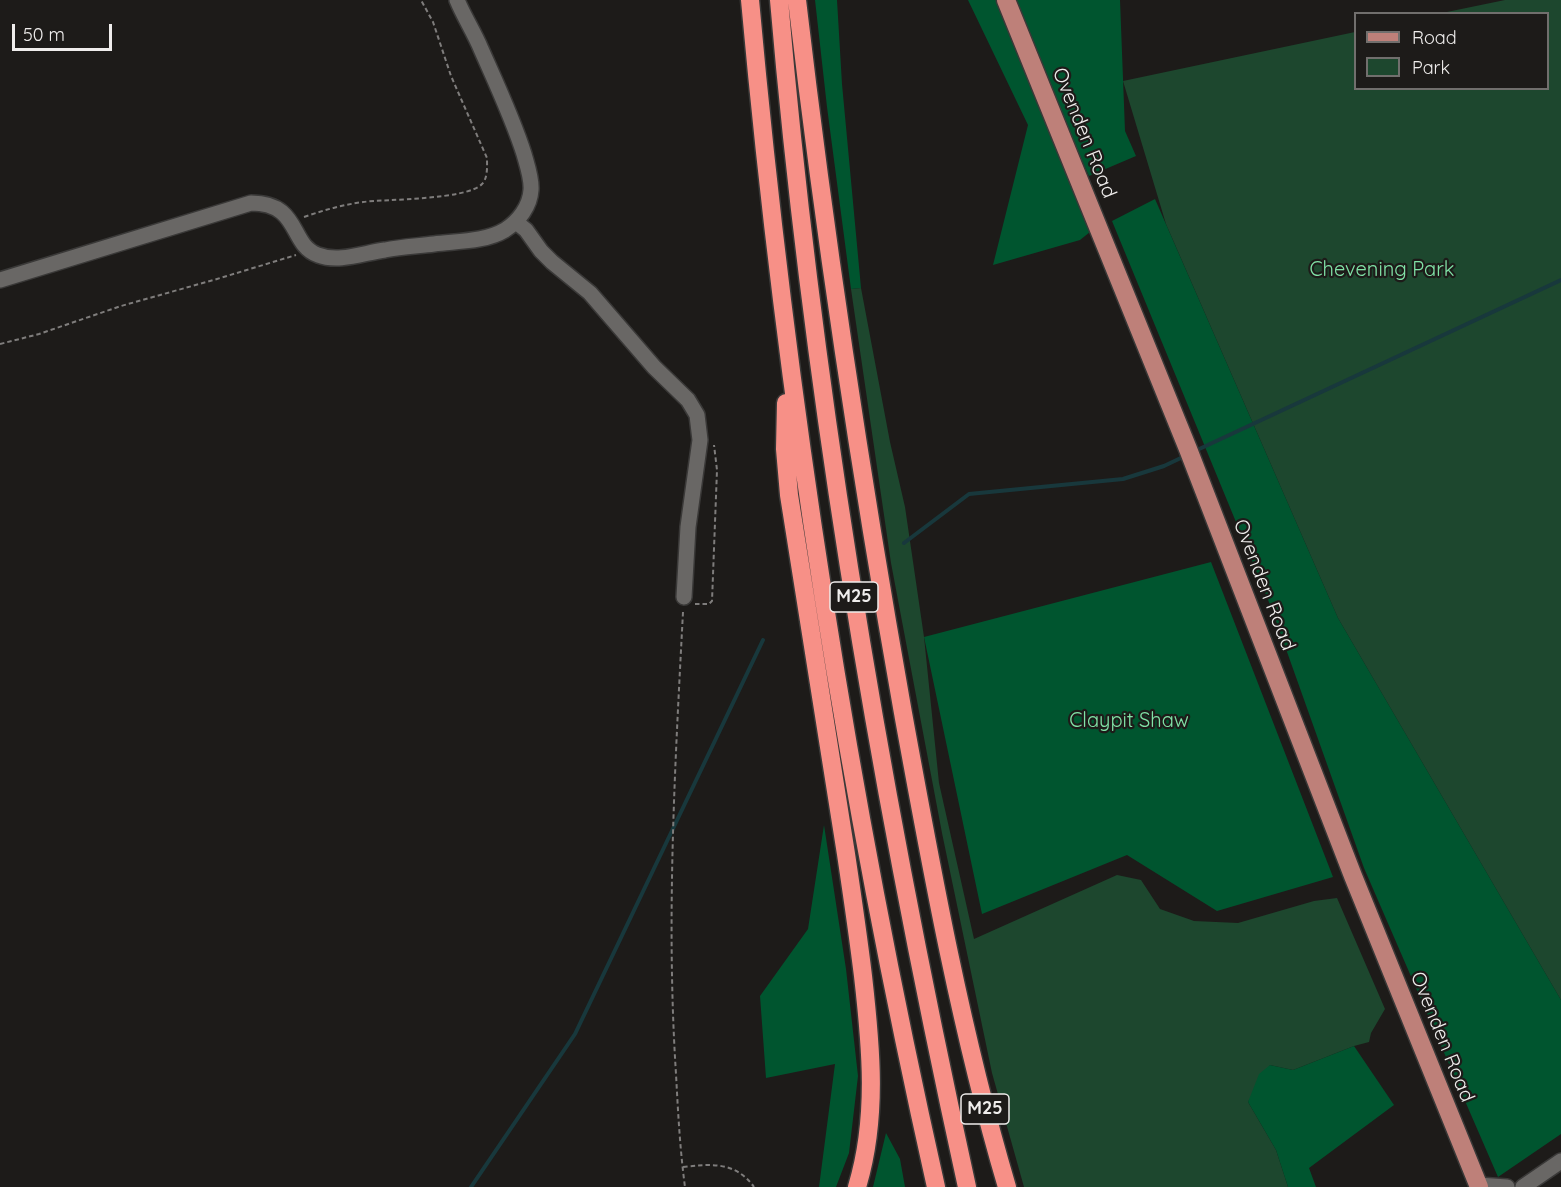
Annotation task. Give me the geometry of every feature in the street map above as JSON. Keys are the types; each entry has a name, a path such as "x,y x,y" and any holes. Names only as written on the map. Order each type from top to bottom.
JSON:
{"highway":[{"name":"M25","path":"750,0 787,338 819,566 849,752 881,927 936,1187"},
{"name":"M25","path":"779,0 804,242 856,613 906,895 967,1187"},
{"name":"M25","path":"797,0 840,326 895,666 952,969 978,1083 1007,1187"},
{"name":"M25","path":"787,338 785,449 789,495 852,889 868,1026 872,1087 871,1114 857,1187"}],"main road":[{"name":"Ovenden Road","path":"1005,0 1188,449 1357,887 1478,1186"}],"street":[{"path":"0,280 251,203 266,203 279,210 316,255 329,258 344,258 386,249 487,237 504,231 517,221 527,206 532,188 520,141 481,47 457,0"},
{"path":"517,221 552,262 590,293 654,367 688,400 698,415 700,440 688,527 684,601"},
{"path":"1523,1187 1561,1161"},
{"path":"1478,1186 1507,1187"}],"path":[{"path":"0,344 39,334 121,306 218,279 299,235 333,207 365,201 406,200 468,192 482,184 487,172 487,158 451,76 433,22 421,0"},
{"path":"686,1187 671,976 675,809 684,601 709,604 712,601 717,470 714,443"},
{"path":"683,1167 719,1164 743,1176 754,1187"}],"green space":[{"path":"815,0 837,0 842,84 861,288 851,289"},
{"path":"968,0 996,0 1090,232 1080,240 993,265 1028,125"},
{"path":"1014,0 1120,0 1125,131 1136,156 1089,176 1057,108"},
{"name":"Chevening Park","path":"1505,0 1561,0 1561,1000 1338,618 1166,224 1123,81 1354,32 1354,90 1549,90 1549,12 1447,12"},
{"path":"1155,199 1338,618 1561,1000 1561,1134 1498,1177 1364,868 1271,607 1112,221"},
{"path":"861,288 890,442 905,507 924,637 939,783 974,939 1117,875 1141,880 1160,909 1194,921 1238,923 1314,901 1337,898 1385,1009 1371,1033 1369,1042 1293,1070 1270,1065 1248,1102 1276,1150 1288,1187 1024,1187 992,1073 942,833 891,563 851,289"},
{"name":"Claypit Shaw","path":"1211,562 1333,877 1217,911 1127,855 982,914 924,637"},
{"path":"824,825 846,969 858,1076 849,1153 836,1187 819,1187 835,1064 766,1078 760,996 808,929"},
{"path":"1354,1046 1394,1105 1309,1168 1316,1187 1288,1187 1276,1150 1248,1102 1259,1074 1270,1065 1293,1070"},
{"path":"886,1133 900,1159 905,1187 873,1187"}],"waterway":[{"path":"1195,451 1561,280"},
{"path":"904,543 969,494 1123,479 1164,466 1185,456"},
{"path":"471,1187 575,1034 763,640"}]}
